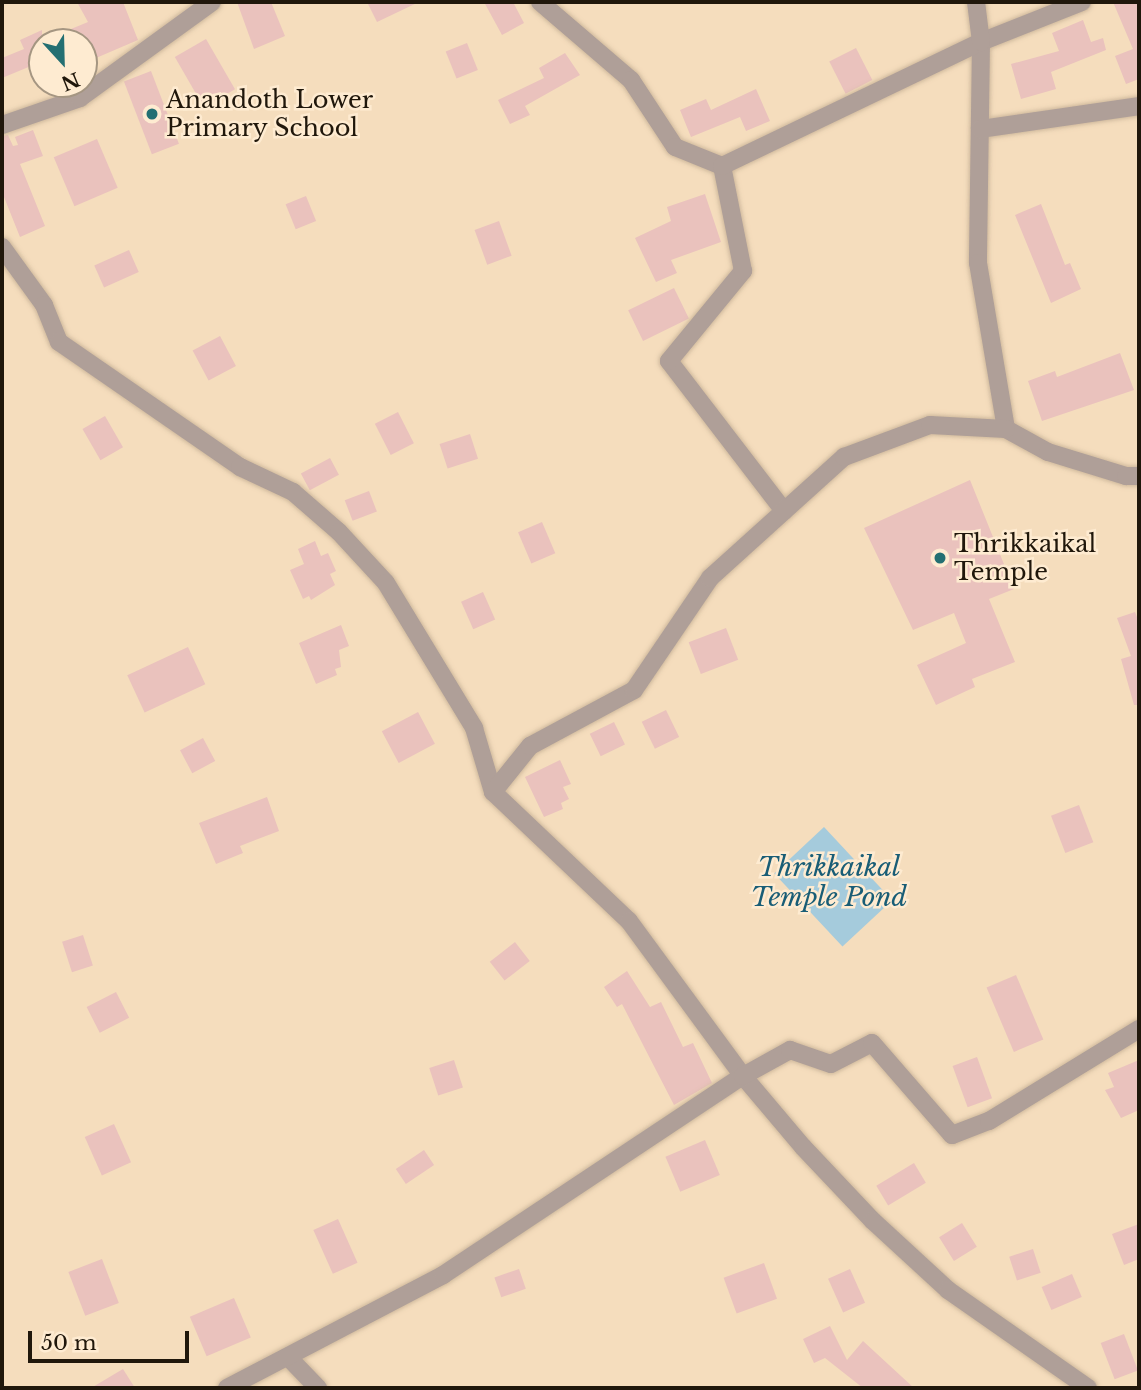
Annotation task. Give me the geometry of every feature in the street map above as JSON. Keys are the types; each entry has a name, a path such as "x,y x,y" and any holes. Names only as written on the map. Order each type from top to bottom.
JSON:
{"street":[{"path":"2,125 80,98 212,2"},
{"path":"540,2 631,79 675,147 722,166 981,42 1082,2"},
{"path":"976,2 981,42 978,263 1006,429"},
{"path":"980,129 1139,106"},
{"path":"722,166 743,271 670,361 784,511"},
{"path":"2,247 44,305 59,342 240,467 293,492 386,583 474,728 493,792 629,921 743,1076 864,1212 948,1290 1088,1388"},
{"path":"493,792 530,746 634,690 710,578 844,457 930,425 1006,429 1048,453 1126,476 1139,476"},
{"path":"227,1388 289,1358 443,1275 743,1076 790,1051 831,1064 872,1043 952,1135 989,1121 1139,1029"},
{"path":"289,1358 318,1388"}],"water":[{"name":"Thrikkaikal Temple Pond","path":"824,827 892,900 842,947 774,873"}],"building":[{"path":"77,2 123,2 138,40 98,57 98,28 73,28 88,22"},
{"path":"237,2 271,2 285,36 254,49"},
{"path":"367,2 419,2 377,22"},
{"path":"484,2 513,2 524,23 502,35"},
{"path":"1113,2 1139,2 1139,79 1126,84 1115,56 1133,49"},
{"path":"1083,20 1091,42 1103,38 1106,50 1051,72 1056,89 1021,99 1011,64 1059,51 1052,33"},
{"path":"28,36 28,67 2,78 2,58 24,49 20,40"},
{"path":"206,39 235,89 204,107 175,57"},
{"path":"467,43 478,70 457,79 446,52"},
{"path":"856,48 872,80 846,94 829,62"},
{"path":"565,53 580,75 525,106 530,115 510,124 498,100 544,78 539,68"},
{"name":"Anandoth Lower Primary School","path":"151,71 179,144 152,154 124,81"},
{"path":"756,89 770,121 746,131 740,117 691,137 680,110 706,99 711,110"},
{"path":"33,130 43,156 20,164 45,226 20,237 2,192 2,136 8,135 13,146 18,145 15,137"},
{"path":"97,139 118,188 74,206 54,157"},
{"path":"705,194 721,242 671,260 677,273 656,282 635,238 671,221 667,207"},
{"path":"306,196 316,221 296,229 286,204"},
{"path":"1041,204 1065,265 1070,263 1081,289 1051,303 1015,215"},
{"path":"499,221 512,256 487,265 475,230"},
{"path":"129,250 139,272 104,287 94,265"},
{"path":"674,288 689,319 643,341 628,310"},
{"path":"220,336 236,366 209,381 193,351"},
{"path":"1120,353 1134,390 1042,421 1028,381 1055,371 1057,377"},
{"path":"398,412 414,443 391,455 375,424"},
{"path":"105,416 123,447 100,460 82,429"},
{"path":"470,434 478,459 448,469 440,444"},
{"path":"330,458 339,475 310,490 301,473"},
{"name":"Thrikkaikal Temple","path":"970,480 1014,589 989,599 1015,662 972,679 975,687 936,705 917,665 966,643 954,613 913,630 864,528"},
{"path":"369,491 377,512 353,521 345,500"},
{"path":"542,522 555,553 531,563 518,532"},
{"path":"315,541 321,556 328,553 336,571 330,574 335,585 311,600 309,596 303,599 290,570 304,564 298,549"},
{"path":"483,592 495,619 473,629 461,602"},
{"path":"1135,612 1139,622 1139,705 1134,705 1121,659 1131,656 1117,618"},
{"path":"341,625 349,646 339,650 341,667 335,669 337,675 316,684 299,643"},
{"path":"726,628 738,660 701,674 689,642"},
{"path":"188,647 205,684 145,712 127,675"},
{"path":"666,710 679,737 655,749 642,722"},
{"path":"418,712 435,744 399,763 382,731"},
{"path":"614,722 625,744 601,756 590,734"},
{"path":"203,738 215,761 192,773 180,750"},
{"path":"560,760 571,784 563,787 569,799 561,803 563,809 544,817 525,777"},
{"path":"267,797 279,831 240,846 243,853 216,864 199,823"},
{"path":"1079,805 1093,842 1065,853 1051,816"},
{"path":"83,935 93,965 72,972 62,942"},
{"path":"515,942 530,961 505,981 490,962"},
{"path":"627,971 650,1007 661,1002 683,1047 693,1043 712,1083 674,1105 622,1004 617,1007 604,987"},
{"path":"1016,975 1043,1039 1014,1052 987,988"},
{"path":"116,992 129,1018 100,1033 87,1007"},
{"path":"977,1057 992,1098 968,1107 953,1066"},
{"path":"454,1060 463,1088 438,1096 429,1068"},
{"path":"1139,1060 1139,1110 1121,1118 1105,1090 1114,1087 1108,1073"},
{"path":"114,1124 131,1162 102,1175 85,1137"},
{"path":"705,1140 720,1175 680,1192 665,1157"},
{"path":"424,1150 434,1165 406,1184 396,1169"},
{"path":"914,1163 926,1183 888,1205 876,1186"},
{"path":"338,1219 358,1263 333,1274 313,1230"},
{"path":"962,1223 977,1247 954,1261 939,1237"},
{"path":"1139,1224 1139,1259 1124,1265 1112,1234"},
{"path":"1033,1249 1041,1273 1017,1281 1009,1257"},
{"path":"102,1259 119,1303 85,1316 68,1272"},
{"path":"764,1263 777,1299 737,1313 724,1278"},
{"path":"519,1269 526,1289 501,1297 494,1277"},
{"path":"850,1269 865,1303 843,1313 828,1279"},
{"path":"1072,1274 1082,1297 1051,1310 1042,1287"},
{"path":"234,1298 251,1338 207,1356 190,1317"},
{"path":"830,1326 847,1360 863,1341 914,1388 863,1388 825,1358 814,1363 803,1339"},
{"path":"1124,1334 1138,1370 1115,1379 1101,1343"},
{"path":"123,1369 135,1388 91,1388"}],"place":[{"name":"Anandoth Lower Primary School","path":"152,114"},
{"name":"Thrikkaikal Temple","path":"940,558"}]}
